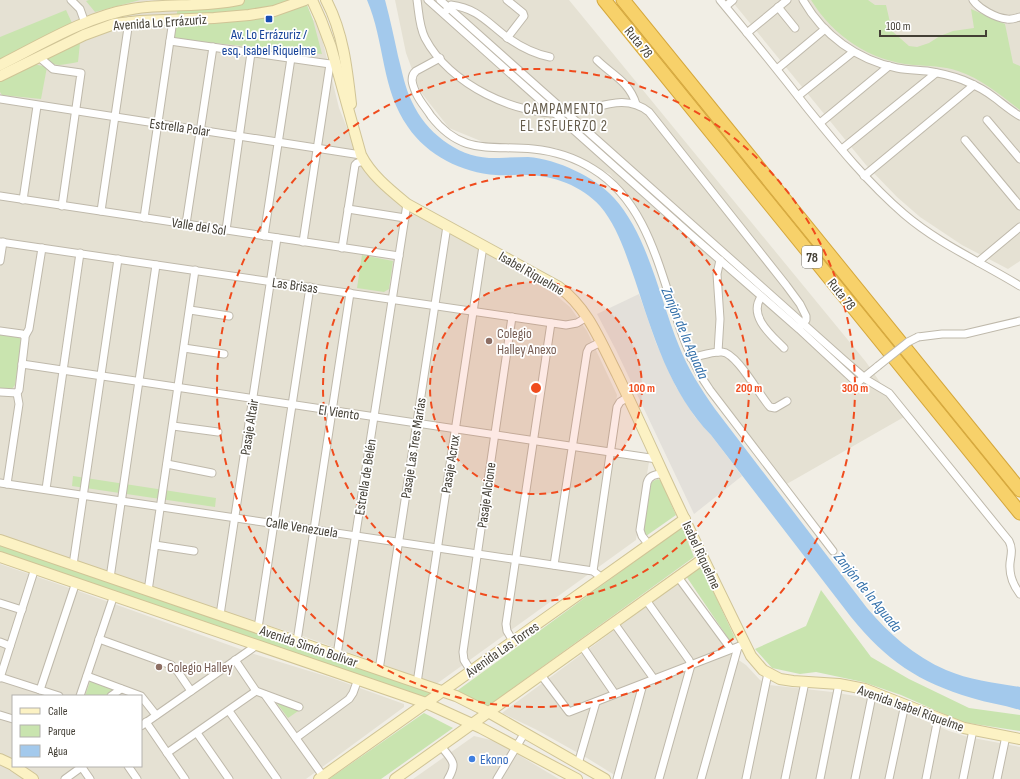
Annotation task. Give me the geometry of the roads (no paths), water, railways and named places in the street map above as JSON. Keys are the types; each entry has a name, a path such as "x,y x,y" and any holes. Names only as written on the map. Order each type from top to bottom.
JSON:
{"highway":[{"name":"Ruta 78","path":"604,0 1020,514"},
{"name":"Ruta 78","path":"623,0 1020,490"}],"street":[{"path":"71,0 80,9 85,23"},
{"name":"Avenida Lo Errázuriz","path":"0,65 85,23 110,14 131,9 223,3 239,0"},
{"name":"Avenida Lo Errázuriz","path":"0,76 98,29 114,24 129,21 214,18 249,15 274,11 305,0"},
{"name":"Isabel Riquelme","path":"312,0 326,31 332,63 362,158 376,175 389,189 407,204 559,287 578,304 587,317 628,397 742,645"},
{"name":"Isabel Riquelme","path":"326,0 334,16 342,41 349,88 352,124"},
{"path":"417,0 419,19 428,43 440,58 466,82 495,99 526,109 554,113 582,111 609,103 622,102 636,104 645,109 773,268 800,304 806,316 806,320 801,326"},
{"path":"428,0 449,6 462,7 477,13 507,38 531,52 550,57"},
{"path":"440,0 449,6 566,113 635,179 688,233 720,260 743,275 801,326 870,382 885,390 892,396 1007,538 1012,548 1010,564 1011,576 1020,594"},
{"path":"507,38 524,16 523,13 508,0"},
{"path":"720,0 864,176 900,210 920,226 943,242 1020,286"},
{"path":"726,6 734,0"},
{"path":"747,33 787,0"},
{"path":"803,0 825,29 853,52 869,60 889,66 907,70 936,73 956,78 974,85 990,94 1020,116"},
{"path":"975,2 990,13 1006,19 1020,17"},
{"path":"449,6 554,113 718,248 761,297 801,326 857,383 908,342 918,337 942,334 965,334 1020,321"},
{"path":"778,7 795,28"},
{"path":"144,218 173,20"},
{"path":"101,211 129,21"},
{"path":"776,69 825,29"},
{"path":"170,41 332,63 317,148 303,242"},
{"path":"186,224 213,47"},
{"path":"798,96 853,52"},
{"path":"226,230 251,53"},
{"path":"40,57 53,69 81,73 62,206"},
{"path":"264,236 291,58"},
{"path":"440,58 414,72 412,82 421,102 434,119 451,134 467,144 488,148 531,149 564,156 593,169 610,181 623,194 636,212 650,241 691,358 698,371 710,390 833,552"},
{"path":"597,60 621,80 632,94 636,104"},
{"path":"820,123 889,66"},
{"path":"842,149 936,73"},
{"path":"864,176 974,85"},
{"name":"Estrella Polar","path":"0,99 37,106 317,148 362,158"},
{"path":"23,200 37,106"},
{"path":"987,120 1020,159"},
{"path":"965,140 1020,206"},
{"path":"342,248 355,165 362,158"},
{"name":"Valle del Sol","path":"0,196 399,256"},
{"name":"Estrella de Belén","path":"337,656 407,204"},
{"path":"348,209 405,218"},
{"name":"Pasaje Las Tres Marías","path":"379,670 447,226"},
{"path":"688,233 693,226"},
{"path":"978,262 1020,227"},
{"name":"Pasaje Altair","path":"220,616 277,238"},
{"path":"0,261 1,242"},
{"name":"Las Brisas","path":"1,242 551,323 570,325 587,317"},
{"name":"Pasaje Acrux","path":"417,683 483,246"},
{"path":"4,483 19,404 17,393 25,336 29,329 42,248"},
{"path":"713,254 718,248"},
{"path":"46,489 80,253"},
{"path":"73,565 118,259"},
{"path":"718,352 720,319 717,274 720,260"},
{"path":"110,578 156,264"},
{"path":"148,591 195,270"},
{"path":"258,628 310,287"},
{"path":"297,642 350,293"},
{"path":"761,297 756,307 759,317 784,348"},
{"path":"190,310 229,316"},
{"name":"Pasaje Alcione","path":"472,671 464,660 463,652 512,317"},
{"path":"513,641 505,627 551,323"},
{"path":"0,331 22,334 25,336"},
{"path":"554,565 586,352 589,348 601,342"},
{"path":"184,348 224,354"},
{"path":"691,358 718,352 728,354 734,359 770,407 775,408 787,401"},
{"name":"El Viento","path":"22,364 657,459"},
{"path":"0,392 17,393"},
{"path":"593,571 618,405 628,397"},
{"path":"173,426 218,432"},
{"path":"167,464 212,472"},
{"path":"649,544 642,536 640,530 647,483 648,479 652,476 663,474"},
{"name":"Calle Venezuela","path":"4,483 593,571 602,578"},
{"name":"Avenida Las Torres","path":"321,777 685,519"},
{"name":"Avenida Simón Bolívar","path":"0,540 442,691 488,712 524,734 605,779"},
{"path":"155,545 194,551"},
{"name":"Avenida Simón Bolívar","path":"0,557 426,703 517,746 577,779"},
{"path":"395,779 703,559"},
{"path":"35,568 0,677 56,695"},
{"path":"678,577 731,650"},
{"path":"40,690 76,582"},
{"path":"80,695 114,595"},
{"path":"646,600 689,660 691,665 659,779"},
{"path":"0,603 22,610"},
{"path":"614,623 654,679"},
{"path":"99,639 171,664 191,691"},
{"path":"0,642 10,646"},
{"path":"185,779 144,724 257,645"},
{"path":"541,675 569,712 742,645"},
{"path":"701,779 742,645"},
{"name":"Avenida Isabel Riquelme","path":"742,645 754,662 768,673 786,680 839,684 873,691 938,718 973,730 1020,739"},
{"path":"582,646 616,694"},
{"path":"235,660 256,692 300,707"},
{"path":"746,779 768,673"},
{"path":"87,676 138,695"},
{"path":"296,738 349,699 358,679"},
{"path":"785,779 804,682"},
{"path":"617,779 643,684"},
{"path":"820,779 839,684"},
{"path":"112,695 121,689"},
{"path":"855,779 873,691"},
{"path":"167,753 256,692"},
{"path":"265,695 296,738 321,777"},
{"path":"142,697 156,715"},
{"path":"578,764 596,702"},
{"path":"890,779 905,704"},
{"path":"228,711 277,779"},
{"path":"0,715 12,719"},
{"path":"926,779 938,718"},
{"path":"962,779 973,730"},
{"path":"197,733 229,779"},
{"path":"497,779 524,734"},
{"path":"997,779 1006,736"},
{"path":"441,746 454,765 454,769 448,779"},
{"path":"0,759 12,765"},
{"path":"15,767 33,779"},
{"path":"65,779 81,767"},
{"path":"83,767 90,779"},
{"path":"129,767 137,779"}],"water":[{"path":"367,0 385,0 402,73 410,97 425,123 443,140 465,153 477,156 489,158 539,158 563,165 597,183 614,198 626,213 636,230 652,269 679,346 686,363 700,386 715,409 867,608 884,627 903,644 934,664 946,670 982,681 1020,687 1020,710 978,700 953,692 919,677 891,658 864,632 684,401 664,362 656,342 617,232 600,206 585,193 566,183 546,177 483,174 471,171 446,161 425,146 408,127 399,112 393,97 373,16"}],"place":[{"name":"Av. Lo Errázuriz / esq. Isabel Riquelme","path":"269,19"},
{"name":"Colegio Halley Anexo","path":"489,341"},
{"name":"Colegio Halley","path":"159,667"},
{"name":"Ekono","path":"472,759"}],"district":[{"name":"CAMPAMENTO EL ESFUERZO 2","path":"564,118"}],"water label":[{"name":"Zanjón de la Aguada","path":"685,333"},
{"name":"Zanjón de la Aguada","path":"868,592"}]}
